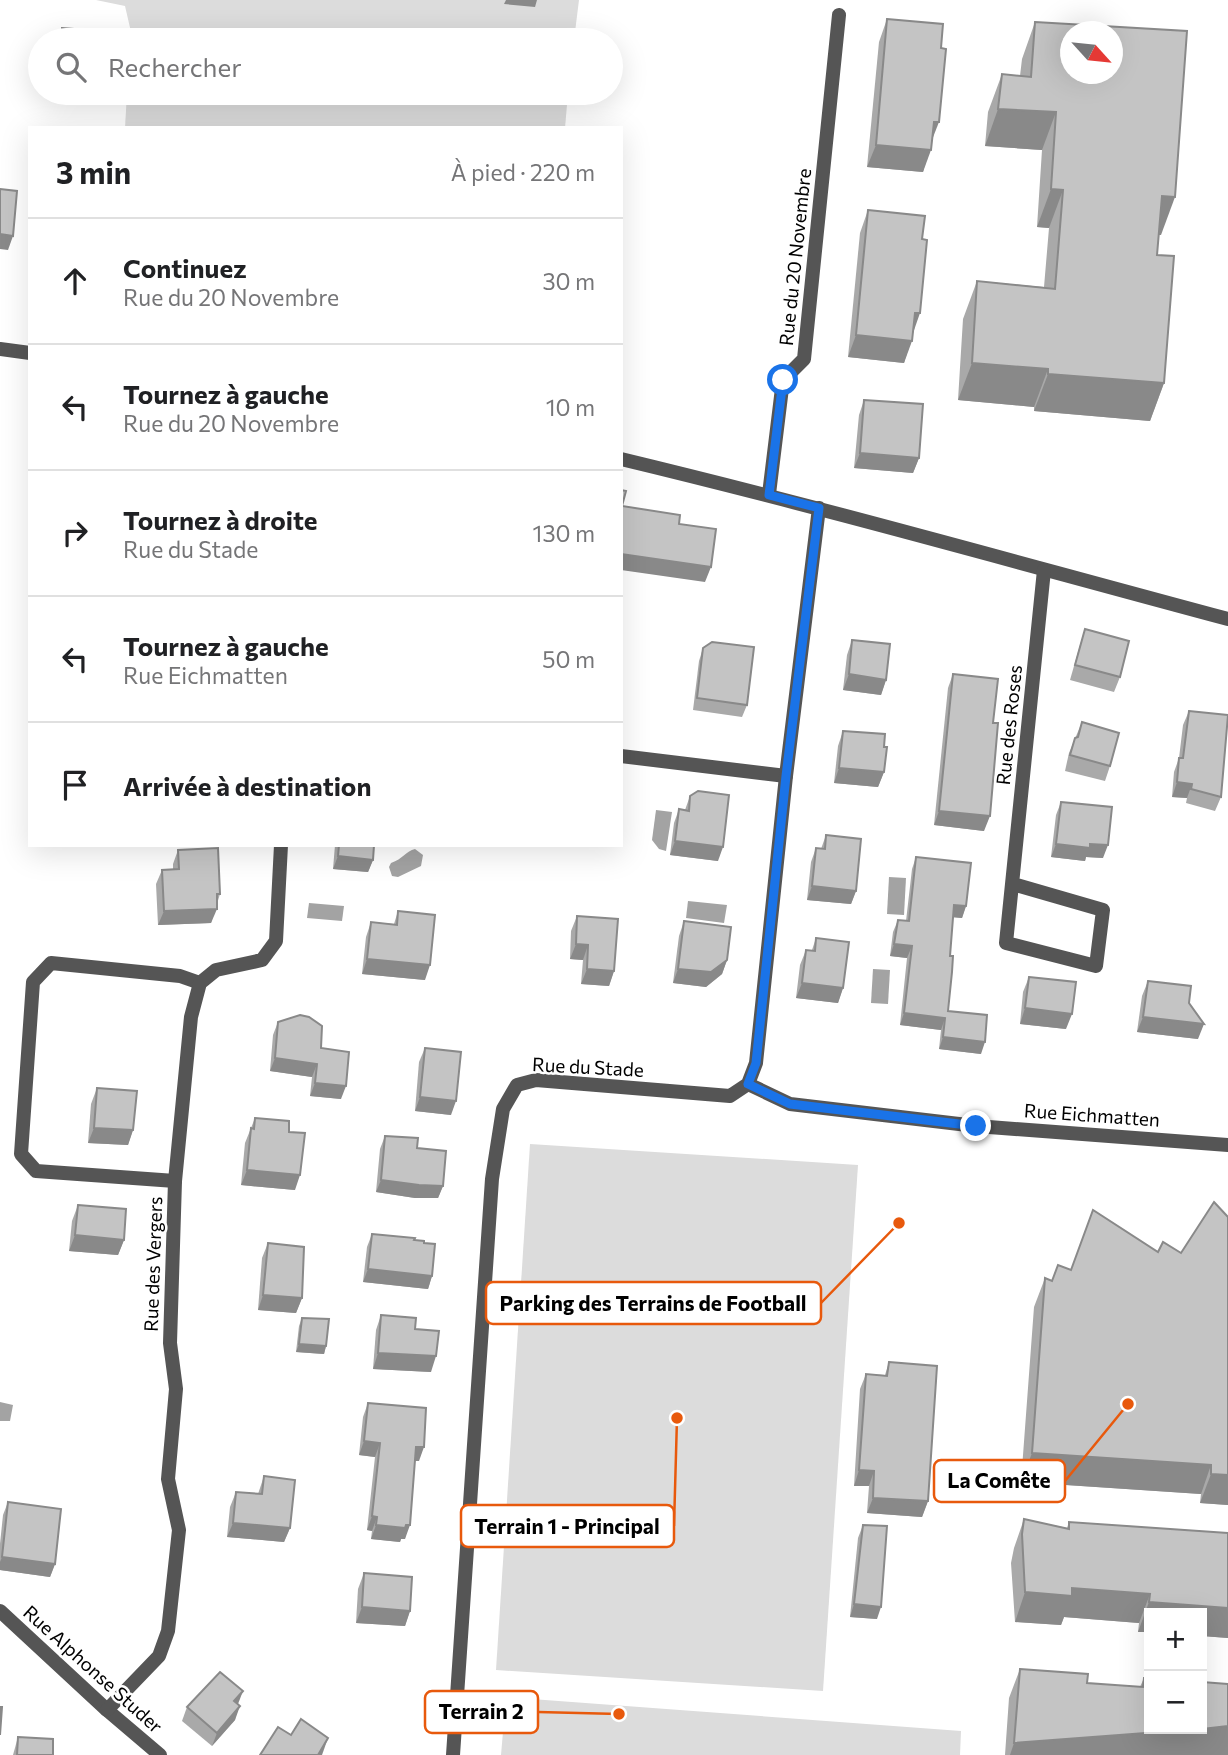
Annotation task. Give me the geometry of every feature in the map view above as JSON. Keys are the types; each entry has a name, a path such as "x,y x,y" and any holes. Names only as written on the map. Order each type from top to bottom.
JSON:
{"street":[{"name":"Rue du 20 Novembre","path":"769,495 783,380 804,359 839,15"},
{"path":"0,349 28,353"},
{"path":"623,459 819,508 1228,619"},
{"path":"748,1084 756,1063 786,776 819,508"},
{"name":"Rue des Roses","path":"1013,884 1103,910 1096,966 1006,943 1044,570"},
{"path":"623,756 786,776"},
{"path":"175,1181 36,1171 21,1154 33,982 51,964 180,976 200,983 216,970 262,960 276,941 281,847"},
{"name":"Rue des Vergers","path":"107,1710 159,1656 168,1631 179,1530 168,1479 176,1389 170,1343 175,1181 191,1017 200,983"},
{"name":"Rue du Stade","path":"453,1755 492,1179 503,1109 517,1084 536,1080 730,1096 748,1084"},
{"name":"Rue Eichmatten","path":"748,1084 790,1104 976,1126 1228,1145"},
{"name":"Rue Alphonse Studer","path":"0,1611 160,1755"}],"shaded area":[{"path":"96,0 579,0 576,28 130,28 125,6"},
{"path":"126,105 567,105 565,126 125,126"},
{"path":"656,810 672,812 666,851 659,849 652,840"},
{"path":"415,849 423,855 421,866 398,877 392,876 389,867 391,863"},
{"path":"889,877 906,878 904,915 887,914"},
{"path":"688,901 727,905 724,923 686,918"},
{"path":"309,903 344,906 342,921 307,918"},
{"path":"873,969 890,970 888,1004 871,1003"},
{"path":"530,1144 858,1165 823,1691 496,1670"},
{"path":"0,1402 13,1405 10,1421 0,1421"},
{"path":"506,1697 961,1731 960,1755 501,1755"}],"building":[{"path":"887,19 943,24 941,48 946,49 939,122 934,122 931,150 876,145"},
{"path":"1035,22 1060,23 1060,84 1123,84 1123,27 1187,31 1175,197 1162,196 1157,255 1174,256 1164,383 1048,374 1048,369 972,363 977,281 1055,289 1063,190 1051,189 1056,112 998,109 1002,74 1031,77"},
{"path":"0,189 17,191 13,236 0,234"},
{"path":"868,210 925,216 922,239 927,240 920,313 915,313 912,341 856,335"},
{"path":"864,400 923,404 919,458 860,453"},
{"path":"623,506 680,515 679,524 716,529 711,567 623,554"},
{"path":"1085,629 1129,641 1120,677 1075,665"},
{"path":"852,640 890,644 886,680 849,674"},
{"path":"712,642 754,647 747,705 697,698 703,648"},
{"path":"953,674 998,679 993,723 998,723 990,816 939,811"},
{"path":"1189,711 1228,715 1221,797 1191,789 1192,784 1177,782"},
{"path":"1082,722 1119,733 1110,766 1070,755"},
{"path":"843,731 885,734 884,747 887,747 884,772 839,768"},
{"path":"698,791 729,795 723,847 675,841 679,809 689,811 690,796"},
{"path":"1061,802 1112,807 1108,845 1090,844 1090,848 1056,844"},
{"path":"826,835 861,839 856,891 812,886 816,848 825,849"},
{"path":"339,847 374,847 373,860 338,856"},
{"path":"218,848 220,894 217,894 217,909 164,911 162,870 179,869 178,850"},
{"path":"916,857 971,863 966,906 954,905 948,1011 987,1015 985,1042 943,1037 945,1018 904,1013 912,946 894,944 898,920 909,921"},
{"path":"398,911 435,915 430,965 367,959 371,922 397,925"},
{"path":"577,916 618,919 614,971 587,969 588,945 576,944"},
{"path":"684,921 731,927 727,960 711,972 678,969"},
{"path":"816,938 849,942 843,988 802,983 806,950 815,951"},
{"path":"1029,977 1076,982 1072,1014 1025,1008"},
{"path":"1148,981 1191,986 1189,1003 1204,1024 1143,1017"},
{"path":"300,1015 309,1017 322,1026 321,1048 349,1052 346,1086 315,1083 317,1064 275,1058 278,1022"},
{"path":"425,1048 461,1052 456,1101 420,1097"},
{"path":"97,1088 137,1091 133,1130 94,1128"},
{"path":"255,1118 289,1121 289,1132 305,1133 300,1175 247,1170 251,1128 254,1129"},
{"path":"385,1136 418,1138 417,1148 446,1151 443,1186 381,1180"},
{"path":"1214,1202 1228,1217 1228,1475 1211,1474 1211,1465 1032,1453 1045,1278 1052,1281 1058,1265 1071,1270 1093,1210 1158,1252 1163,1242 1181,1253"},
{"path":"78,1205 126,1209 124,1240 75,1235"},
{"path":"372,1234 415,1238 414,1240 435,1244 432,1276 368,1269"},
{"path":"268,1243 304,1247 302,1298 263,1295"},
{"path":"381,1315 416,1318 415,1329 439,1331 436,1356 378,1353"},
{"path":"302,1318 329,1319 326,1346 299,1344"},
{"path":"889,1362 937,1366 928,1501 873,1498 874,1471 859,1470 866,1374 887,1376"},
{"path":"368,1403 426,1408 424,1447 416,1447 410,1525 405,1528 376,1525 377,1517 372,1516 380,1443 364,1441"},
{"path":"264,1476 295,1480 290,1528 233,1523 236,1492 262,1494"},
{"path":"8,1502 61,1509 55,1564 2,1557"},
{"path":"1024,1519 1069,1529 1069,1522 1228,1533 1228,1608 1149,1602 1150,1594 1072,1588 1072,1596 1025,1592 1022,1534"},
{"path":"863,1525 887,1526 881,1607 854,1604"},
{"path":"364,1573 412,1577 410,1611 362,1607"},
{"path":"1020,1669 1088,1674 1087,1683 1143,1687 1144,1678 1144,1733 1014,1743"},
{"path":"220,1672 243,1691 234,1701 240,1706 217,1733 187,1707"},
{"path":"1207,1682 1228,1684 1228,1726 1207,1728"},
{"path":"301,1719 328,1738 318,1755 260,1755 278,1727 291,1735"},
{"path":"18,1737 53,1739 53,1755 17,1755"}],"place":[{"name":"Parking des Terrains de Football","path":"899,1223"},
{"name":"La Comête","path":"1128,1404"},
{"name":"Terrain 1 - Principal","path":"677,1418"},
{"name":"Terrain 2","path":"619,1714"}],"route":[{"path":"783,380 769,495 819,508 786,776 756,1063 748,1084 790,1104 976,1126"}]}
